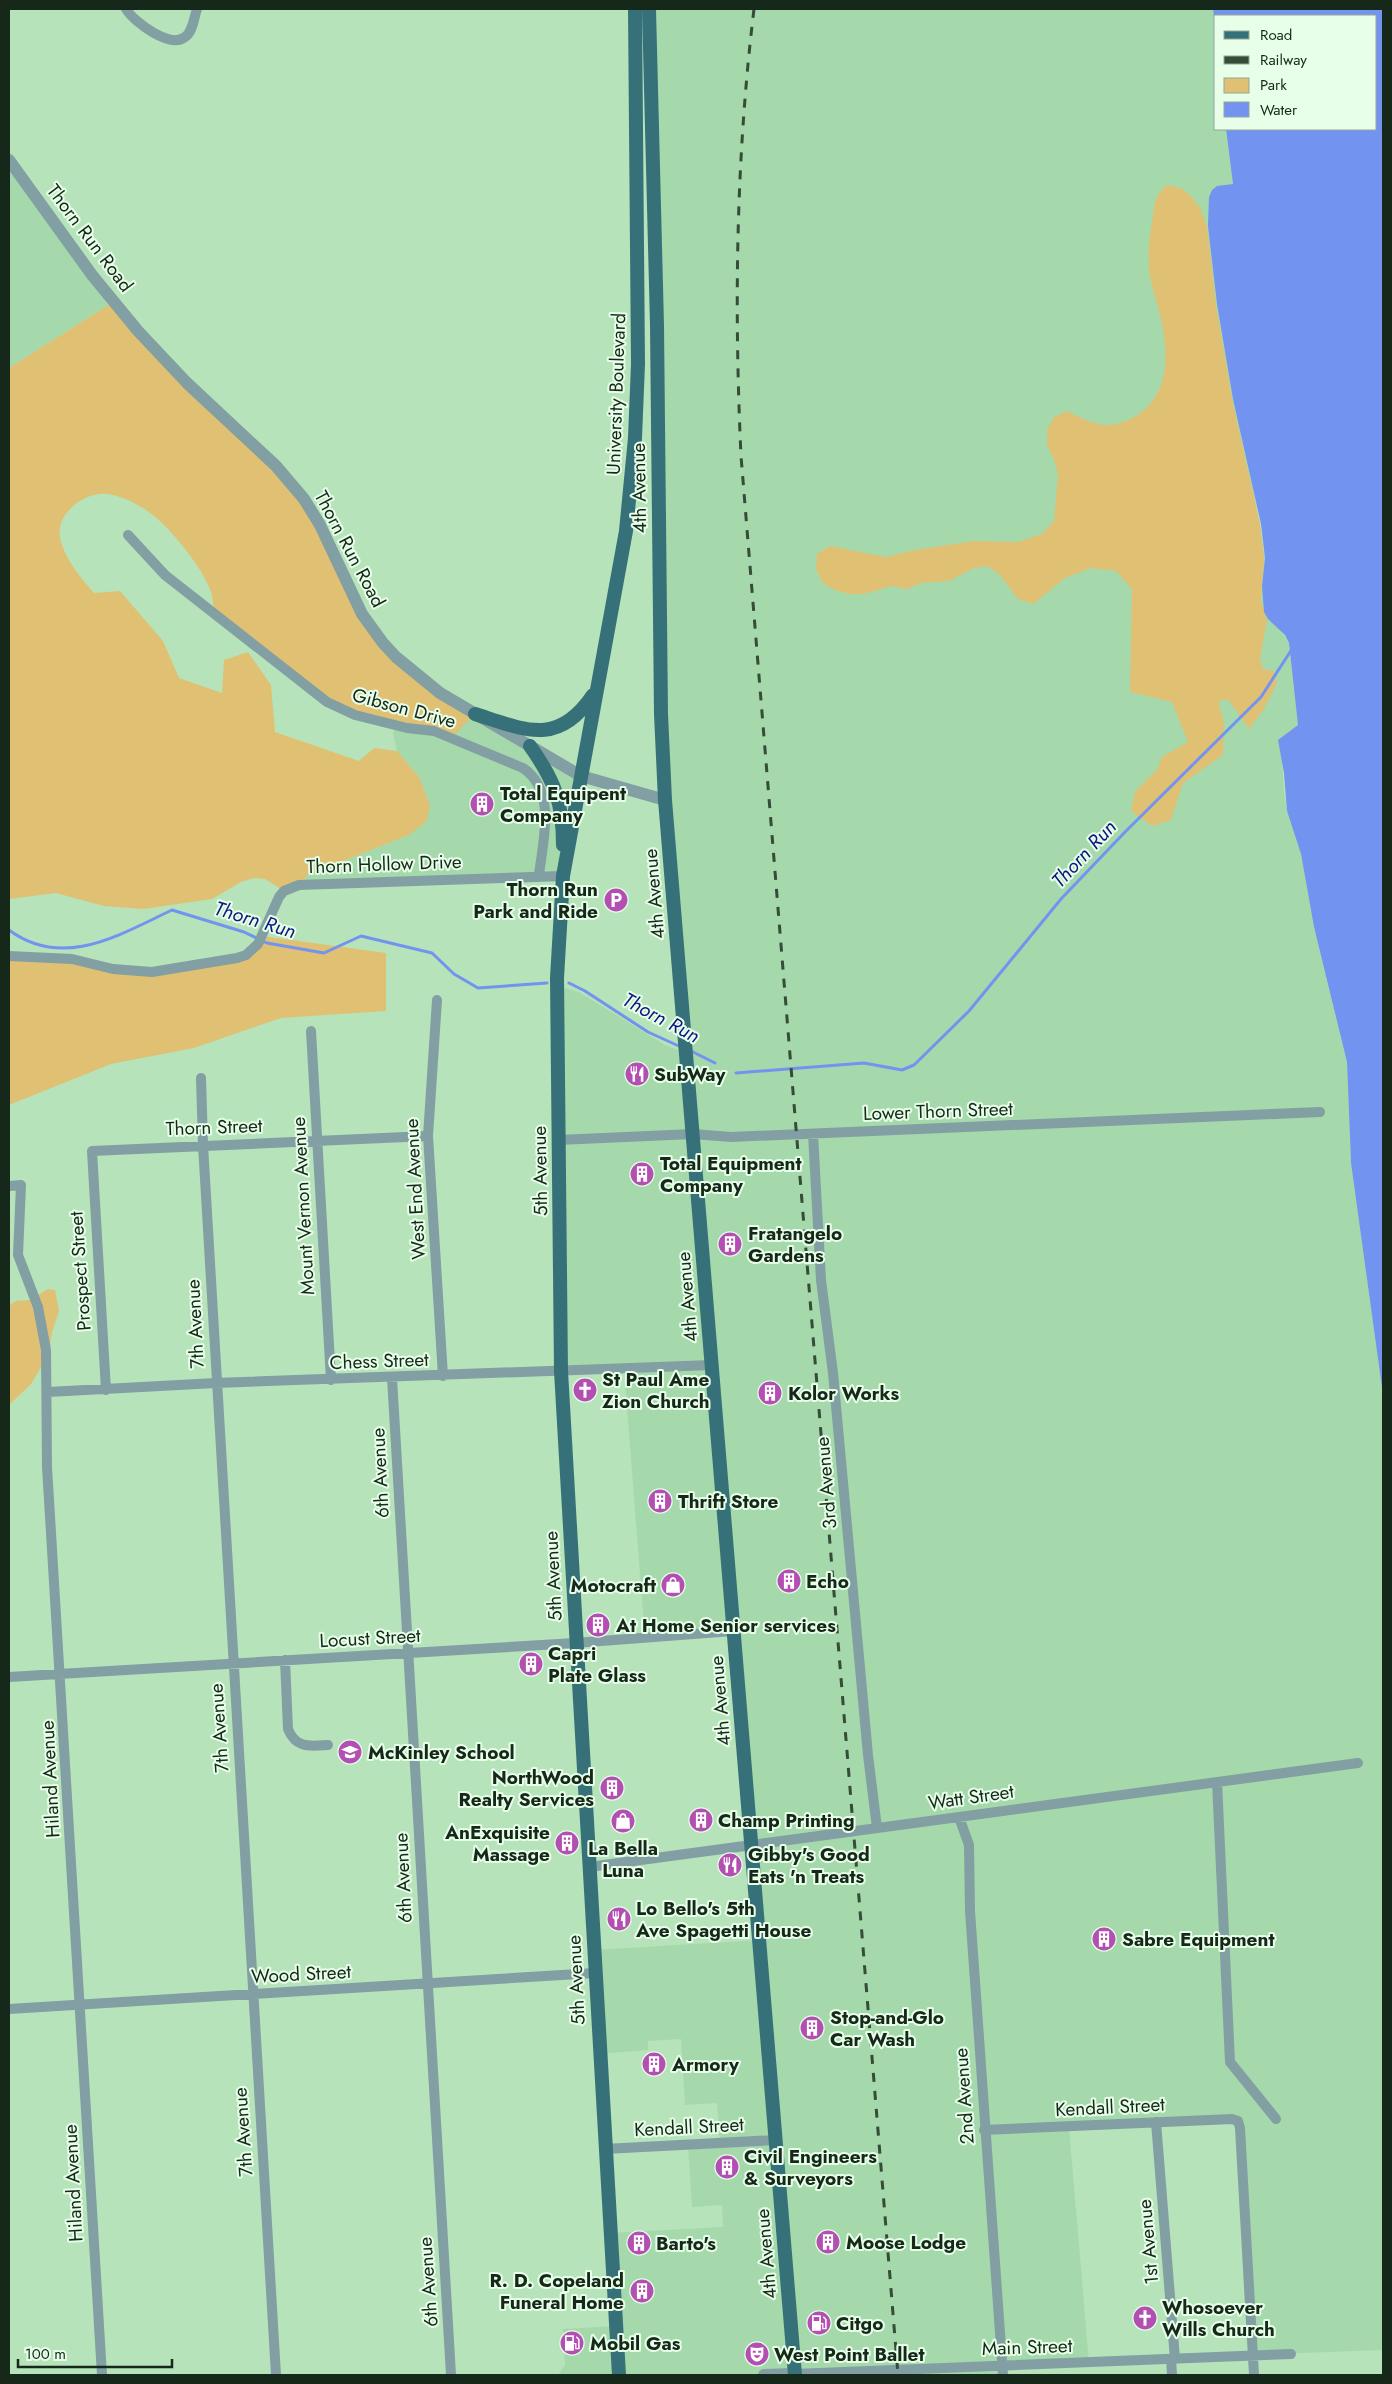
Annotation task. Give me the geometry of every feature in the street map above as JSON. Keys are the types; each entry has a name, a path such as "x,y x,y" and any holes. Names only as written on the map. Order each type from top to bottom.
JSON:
{"main road":[{"name":"University Boulevard","path":"582,776 626,531 637,412 635,9"},
{"name":"University Boulevard","path":"649,9 657,394"},
{"name":"4th Avenue","path":"657,394 661,705 665,800 794,2374"},
{"path":"637,412 657,410"},
{"path":"475,714 530,731 551,730 567,723 579,713 596,690"},
{"path":"530,746 552,781 559,800 562,828 563,876"},
{"name":"5th Avenue","path":"582,776 563,876 558,978 561,1371 604,2149 619,2375"}],"street":[{"path":"126,9 141,25 173,40 182,39 189,33 197,9"},
{"name":"Thorn Run Road","path":"9,160 93,276 138,331 187,383 276,466 304,499 320,525 359,608 383,644 424,682 582,776 665,800"},
{"name":"Gibson Drive","path":"128,535 165,575 327,702 354,715 407,728 434,731 514,764 531,773 543,794 546,816 539,875"},
{"name":"Thorn Hollow Drive","path":"9,956 72,959 112,969 152,972 246,955 260,940 279,897 291,887 299,885 539,875 563,876"},
{"name":"West End Avenue","path":"437,1000 428,1136 443,1376"},
{"name":"Mount Vernon Avenue","path":"311,1030 331,1380"},
{"name":"7th Avenue","path":"201,1078 202,1145 232,1664 276,2375"},
{"name":"Lower Thorn Street","path":"558,1140 693,1134 731,1137 813,1134 1320,1112"},
{"name":"3rd Avenue","path":"813,1134 821,1280 833,1373 877,1828"},
{"name":"Thorn Street","path":"92,1151 428,1136"},
{"name":"Prospect Street","path":"92,1151 106,1390"},
{"name":"Hiland Avenue","path":"9,1186 21,1185 18,1255 38,1307 46,1350 48,1392 47,1468 102,2375"},
{"name":"Chess Street","path":"48,1392 216,1383 712,1365"},
{"name":"6th Avenue","path":"392,1378 451,2375"},
{"name":"Locust Street","path":"9,1678 575,1643 733,1631"},
{"path":"285,1660 288,1730 291,1736 295,1741 306,1746 328,1745"},
{"name":"Watt Street","path":"589,1866 1358,1763"},
{"path":"1217,1782 1230,2062 1276,2119"},
{"name":"2nd Avenue","path":"959,1817 969,1845 970,1911 984,2130 1003,2371"},
{"name":"Wood Street","path":"9,2009 595,1974"},
{"name":"Kendall Street","path":"984,2130 1232,2119 1238,2121 1240,2128 1252,2355"},
{"name":"1st Avenue","path":"1156,2122 1173,2359 1172,2375"},
{"name":"Kendall Street","path":"604,2149 776,2140"},
{"name":"Main Street","path":"764,2375 1003,2371 1173,2359 1292,2354"},
{"path":"1252,2355 1254,2375"}],"shaded area":[{"path":"649,9 1213,9 1214,130 1226,130 1233,184 1249,463 1265,558 1262,586 1278,627 1289,643 1298,725 1282,759 1284,793 1287,811 1301,854 1314,927 1347,1062 1351,1163 1383,1395 1383,2350 1252,2355 1238,2121 1069,2127 1089,2363 1003,2367 1003,2375 558,2375 565,2365 563,2329 616,2326 610,2233 723,2227 722,2205 692,2207 688,2145 720,2143 717,2103 685,2105 681,2039 648,2041 648,2050 599,2054 594,1950 759,1940 733,1631 645,1638 624,1369 561,1371 557,986 579,992 665,1045 686,1053 665,800"},
{"path":"9,160 113,302 9,368"},
{"path":"475,714 581,776 563,876 299,885 308,875 409,835 419,777 397,751 393,733 396,725"}],"green space":[{"path":"1167,185 1181,188 1192,197 1200,208 1207,226 1216,305 1232,399 1260,524 1264,558 1261,600 1267,620 1260,659 1263,669 1274,671 1277,683 1264,709 1249,729 1228,699 1218,702 1224,722 1223,755 1183,783 1171,820 1152,826 1131,811 1135,792 1157,770 1162,757 1188,742 1172,702 1130,692 1132,589 1116,571 1091,568 1065,578 1033,604 1018,599 1000,575 988,566 974,568 949,581 921,583 907,589 892,586 864,594 849,594 835,590 823,583 816,569 817,554 830,546 886,557 915,550 974,541 1018,542 1042,534 1054,521 1058,474 1047,445 1047,430 1054,417 1067,411 1093,423 1108,425 1124,422 1146,408 1155,397 1161,385 1164,372 1165,344 1150,277 1149,252 1155,201"},
{"path":"113,302 290,481 383,643 475,714 452,737 340,709 214,611 211,592 195,562 170,531 150,513 140,506 113,495 93,495 74,505 62,522 60,532 61,542 71,563 79,576 94,593 120,591 163,641 179,678 222,693 224,660 248,652 271,685 275,732 359,761 374,748 397,751 419,777 430,805 427,821 409,835 308,875 299,885 284,891 265,879 254,878 241,882 212,899 143,909 104,906 56,893 9,899 9,368"},
{"path":"262,936 386,953 386,1011 281,1018 194,1048 111,1064 9,1105 9,956 135,971 237,958"},
{"path":"48,1289 55,1290 59,1311 52,1332 49,1354 31,1384 9,1405 9,1306 16,1301 30,1300"}],"water":[{"path":"1213,9 1383,9 1383,1395 1351,1163 1347,1062 1314,927 1301,854 1287,811 1284,773 1278,740 1298,725 1289,643 1285,635 1268,619 1264,612 1262,586 1265,558 1261,524 1233,399 1217,304 1208,226 1209,197 1212,190 1217,186 1233,184 1226,130 1377,130 1377,15 1214,15 1214,18"}],"waterway":[{"name":"Thorn Run","path":"736,1073 864,1063 902,1070 914,1065 969,1011 1061,899 1125,832 1261,697 1292,649"},
{"name":"Thorn Run","path":"9,930 29,942 50,947 70,948 111,938 172,910 244,932 267,943 324,953 361,936 432,953 454,974 478,988 547,983"},
{"name":"Thorn Run","path":"569,983 585,991 648,1032 681,1047"},
{"name":"Thorn Run","path":"691,1051 715,1063"}],"railway":[{"path":"754,9 743,120 738,232 737,288 741,456 898,2375"}],"place":[{"name":"Total Equipent Company","path":"482,804"},
{"name":"Thorn Run Park and Ride","path":"616,900"},
{"name":"SubWay","path":"637,1074"},
{"name":"Total Equipment Company","path":"642,1174"},
{"name":"Fratangelo Gardens","path":"730,1244"},
{"name":"St Paul Ame Zion Church","path":"585,1390"},
{"name":"Kolor Works","path":"770,1393"},
{"name":"Thrift Store","path":"660,1501"},
{"name":"Echo","path":"789,1581"},
{"name":"Motocraft","path":"673,1585"},
{"name":"At Home Senior services","path":"598,1625"},
{"name":"Capri Plate Glass","path":"531,1664"},
{"name":"McKinley School","path":"350,1752"},
{"name":"NorthWood Realty Services","path":"612,1788"},
{"name":"Champ Printing","path":"701,1820"},
{"name":"La Bella Luna","path":"623,1821"},
{"name":"AnExquisite Massage","path":"567,1843"},
{"name":"Gibby's Good Eats 'n Treats","path":"730,1865"},
{"name":"Lo Bello's 5th Ave Spagetti House","path":"619,1919"},
{"name":"Sabre Equipment","path":"1104,1939"},
{"name":"Stop-and-Glo Car Wash","path":"812,2028"},
{"name":"Armory","path":"654,2064"},
{"name":"Civil Engineers & Surveyors","path":"727,2167"},
{"name":"Moose Lodge","path":"828,2242"},
{"name":"Barto's","path":"639,2243"},
{"name":"R. D. Copeland Funeral Home","path":"642,2291"},
{"name":"Whosoever Wills Church","path":"1145,2318"},
{"name":"Citgo","path":"819,2323"},
{"name":"Mobil Gas","path":"572,2343"},
{"name":"West Point Ballet","path":"757,2354"}]}
